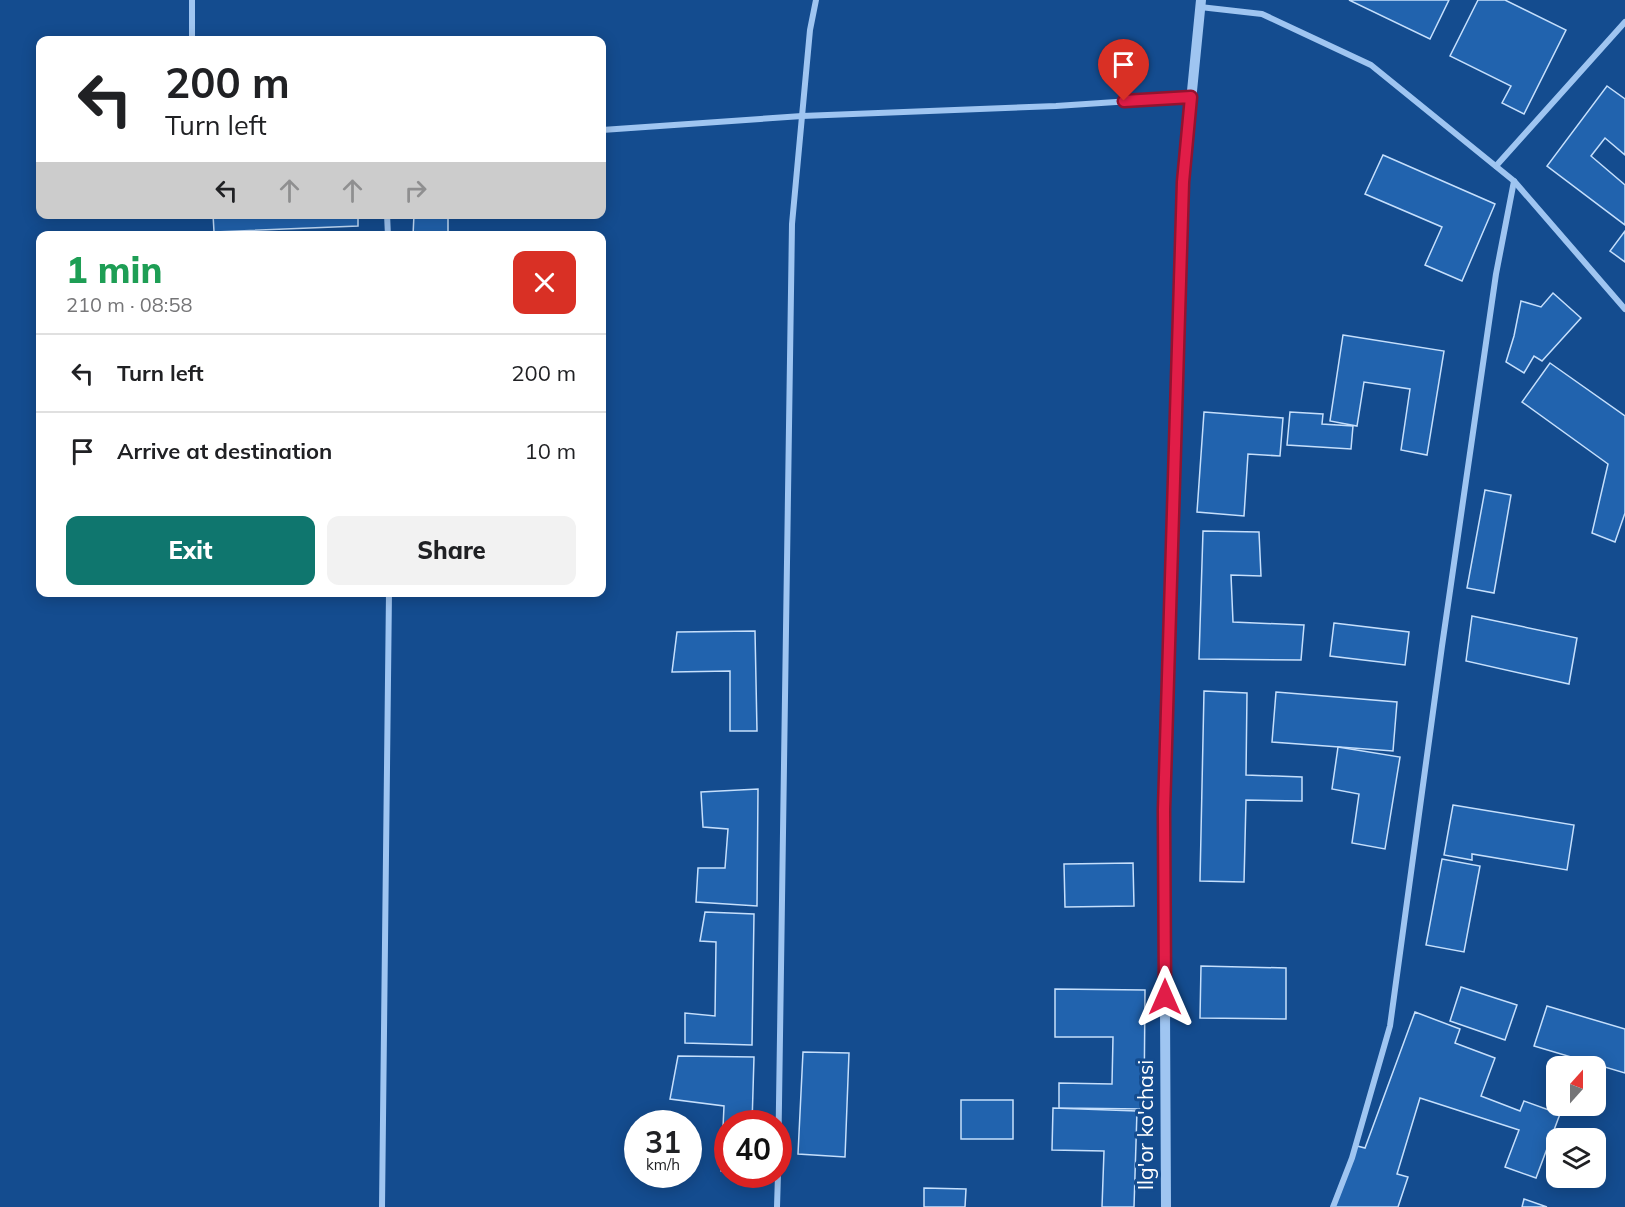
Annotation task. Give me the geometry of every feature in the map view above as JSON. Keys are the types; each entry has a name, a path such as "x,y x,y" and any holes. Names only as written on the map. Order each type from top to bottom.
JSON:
{"street":[{"path":"192,0 192,36"},
{"path":"780,1110 792,224 810,30 816,0"},
{"path":"1200,3 1262,14 1371,65 1514,181 1625,309"},
{"name":"Ilg'or ko'chasi","path":"1166,1207 1164,810 1183,182 1200,3"},
{"path":"1496,166 1625,22"},
{"path":"606,130 802,116 1056,106 1191,97"},
{"path":"1333,1207 1352,1158 1390,1026 1440,657 1496,274 1514,181"},
{"path":"382,1207 389,597"},
{"path":"777,1207 778,1188"}],"building":[{"path":"1349,0 1449,0 1430,39"},
{"path":"1478,0 1505,0 1566,30 1524,114 1502,103 1511,86 1450,56"},
{"path":"1607,86 1625,99 1625,155 1605,138 1591,156 1625,185 1625,225 1547,166"},
{"path":"1383,155 1495,204 1462,281 1425,265 1442,227 1365,194"},
{"path":"213,219 358,219 358,226 214,231"},
{"path":"414,219 448,219 448,231 413,231"},
{"path":"1625,231 1625,262 1610,251"},
{"path":"1553,293 1581,318 1542,361 1534,356 1524,373 1506,362 1521,301 1541,307"},
{"path":"1343,335 1444,351 1427,455 1401,450 1410,389 1364,382 1357,426 1330,421"},
{"path":"1550,363 1625,416 1625,513 1615,542 1592,533 1608,464 1522,402"},
{"path":"1204,412 1283,418 1280,456 1248,454 1244,516 1197,512"},
{"path":"1290,412 1323,414 1322,424 1353,426 1351,449 1287,445"},
{"path":"1485,490 1511,495 1494,593 1467,588"},
{"path":"1203,531 1259,532 1261,576 1231,575 1233,622 1304,625 1301,660 1199,659"},
{"path":"1472,616 1577,638 1569,684 1466,661"},
{"path":"1334,623 1409,632 1405,665 1330,656"},
{"path":"755,631 757,731 730,731 730,671 672,672 677,632"},
{"path":"1204,691 1247,693 1246,775 1302,777 1302,801 1246,800 1244,882 1200,881"},
{"path":"1276,692 1397,702 1393,751 1272,742"},
{"path":"1338,747 1400,757 1385,849 1352,843 1359,794 1332,789"},
{"path":"758,789 757,906 696,902 698,868 725,868 728,829 703,827 701,792"},
{"path":"1453,805 1574,825 1567,870 1472,854 1472,860 1444,855"},
{"path":"1442,859 1480,866 1464,952 1426,945"},
{"path":"1133,863 1134,906 1065,907 1064,864"},
{"path":"705,912 754,914 752,1045 685,1043 685,1013 715,1016 716,942 700,941"},
{"path":"1201,966 1286,968 1286,1019 1200,1018"},
{"path":"1461,987 1517,1005 1505,1040 1450,1021"},
{"path":"1055,989 1145,990 1144,1109 1059,1108 1059,1083 1112,1084 1113,1037 1055,1037"},
{"path":"1547,1006 1625,1029 1625,1073 1606,1067 1606,1056 1568,1056 1534,1046"},
{"path":"1415,1012 1460,1029 1455,1043 1495,1058 1481,1096 1520,1111 1524,1101 1546,1109 1546,1116 1559,1116 1555,1128 1546,1128 1546,1151 1536,1178 1505,1167 1519,1130 1420,1098 1397,1174 1408,1177 1398,1207 1334,1207 1357,1146 1365,1148"},
{"path":"803,1052 849,1053 845,1157 798,1154"},
{"path":"678,1056 754,1057 752,1110 724,1110 724,1106 670,1099"},
{"path":"961,1100 1013,1100 1013,1139 961,1139"},
{"path":"1053,1108 1137,1111 1134,1207 1102,1207 1104,1151 1052,1150"},
{"path":"924,1188 966,1189 965,1207 924,1207"},
{"path":"1524,1199 1547,1207 1522,1207"}],"route":[{"path":"1124,101 1191,97 1183,182 1164,810 1165,997"}]}
